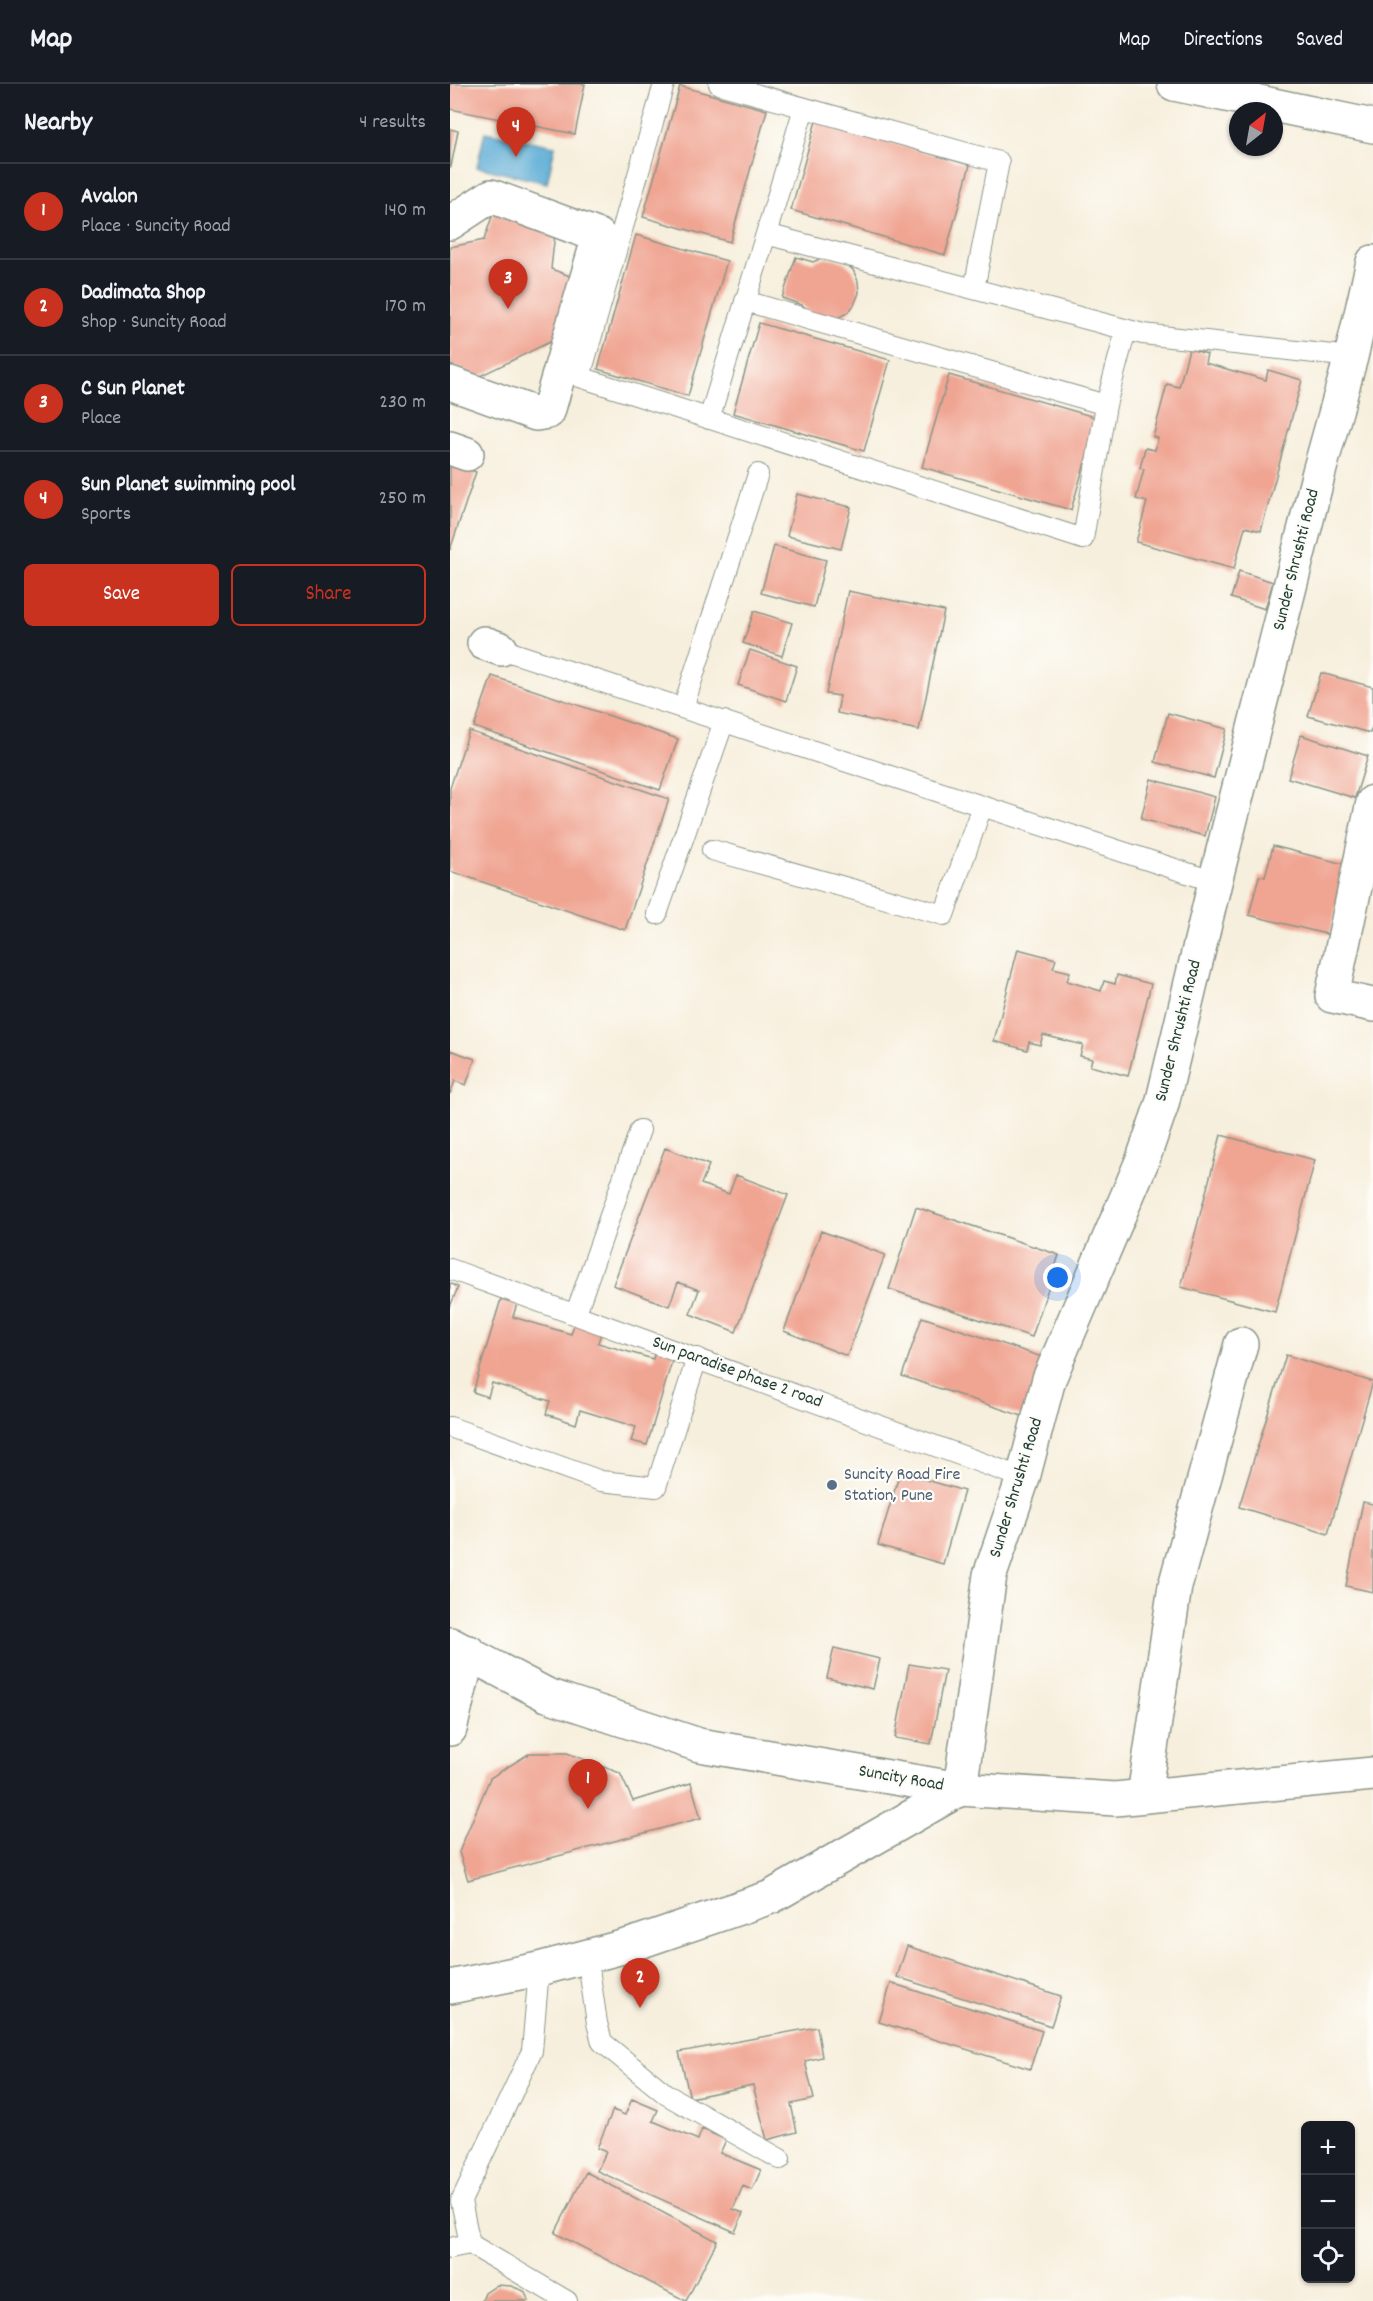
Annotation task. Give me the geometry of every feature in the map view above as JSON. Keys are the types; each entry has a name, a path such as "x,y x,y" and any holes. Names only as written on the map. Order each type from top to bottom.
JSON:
{"street":[{"path":"1174,84 1373,126"},
{"path":"450,223 491,196 599,236 549,412 536,414 450,383"},
{"name":"Sunder Shrushti Road","path":"960,1789 990,1575 1023,1479 1049,1379 1143,1159 1162,1104 1215,882 1319,472 1351,357 1373,262"},
{"path":"1373,802 1332,996 1373,1005"},
{"path":"1144,1796 1175,1586 1241,1344"},
{"path":"450,1729 459,1648"},
{"name":"Suncity Road","path":"459,1648 547,1695 699,1745 960,1789 1115,1799 1373,1774"},
{"path":"450,1987 538,1969 630,1945 771,1897 960,1789"}],"lane":[{"path":"664,84 580,377 1083,539 1106,405 1126,330"},
{"path":"719,84 999,162 974,289"},
{"path":"710,419 804,108"},
{"path":"766,234 1143,334 1351,357"},
{"path":"745,301 1106,405"},
{"path":"683,708 758,474"},
{"path":"493,646 1215,882"},
{"path":"657,914 724,721"},
{"path":"712,850 944,915 982,806"},
{"path":"576,1313 640,1130"},
{"name":"Sun paradise phase 2 road","path":"450,1269 576,1313 1023,1479"},
{"path":"450,1427 601,1480 656,1487 697,1358"},
{"path":"587,1955 602,2042 667,2095 780,2159"},
{"path":"470,2244 461,2201 532,2051 538,1969"},
{"path":"450,2248 470,2244 567,2301"}],"water":[{"path":"485,132 555,146 547,183 477,167"}],"building":[{"path":"450,84 585,84 575,134 450,109"},
{"path":"680,86 767,110 730,242 643,217"},
{"path":"816,121 970,165 945,255 791,210"},
{"path":"450,129 458,131 451,167 450,167"},
{"path":"495,208 556,223 551,269 578,279 556,339 478,377 450,365 450,247 484,240"},
{"path":"636,235 727,261 688,396 598,369"},
{"path":"796,257 813,262 833,258 844,262 853,270 858,281 859,293 854,305 847,313 836,319 813,315 802,305 782,298"},
{"path":"759,323 890,360 864,451 733,413"},
{"path":"1189,349 1207,354 1205,363 1266,380 1268,370 1302,380 1261,531 1245,527 1234,569 1136,542 1147,502 1136,499 1144,469 1140,468 1145,448 1155,450 1158,438 1153,437 1167,384 1179,387"},
{"path":"949,375 1098,418 1071,510 922,467"},
{"path":"450,463 476,472 450,550"},
{"path":"797,494 851,507 841,549 787,536"},
{"path":"774,546 826,560 814,607 761,593"},
{"path":"1239,571 1273,582 1265,609 1231,598"},
{"path":"848,591 944,611 919,730 837,713 840,696 826,694"},
{"path":"754,611 792,623 782,656 743,643"},
{"path":"750,650 797,666 786,701 738,685"},
{"path":"1321,673 1373,687 1373,724 1370,733 1308,716"},
{"path":"492,676 678,739 660,790 474,727"},
{"path":"1168,713 1227,729 1214,778 1155,762"},
{"path":"469,731 669,799 625,930 450,871 450,788"},
{"path":"1301,735 1368,756 1355,798 1288,778"},
{"path":"1151,779 1215,797 1205,836 1141,819"},
{"path":"1273,846 1348,865 1330,935 1249,915 1259,876 1265,877"},
{"path":"1018,949 1056,959 1053,968 1070,972 1067,981 1101,991 1104,981 1115,984 1117,975 1151,984 1128,1076 1090,1066 1092,1059 1080,1056 1083,1045 1043,1035 1040,1045 1029,1042 1027,1050 994,1041"},
{"path":"450,1050 475,1059 466,1085 455,1081 450,1094"},
{"path":"1221,1135 1315,1160 1275,1312 1181,1287"},
{"path":"665,1148 709,1165 701,1184 729,1194 736,1175 788,1195 736,1332 690,1314 699,1290 678,1282 669,1306 613,1285"},
{"path":"916,1207 1059,1255 1032,1337 889,1289"},
{"path":"821,1231 885,1255 847,1356 784,1331"},
{"path":"450,1283 458,1287 450,1307"},
{"path":"501,1299 517,1303 513,1317 571,1334 575,1321 602,1329 598,1343 653,1359 656,1346 675,1351 647,1445 631,1441 636,1427 580,1410 576,1424 546,1414 550,1401 492,1383 488,1397 473,1392"},
{"path":"922,1317 1048,1359 1028,1418 902,1376"},
{"path":"1286,1355 1373,1382 1328,1534 1239,1507"},
{"path":"900,1472 964,1491 943,1564 878,1545"},
{"path":"1363,1502 1373,1504 1373,1592 1346,1586"},
{"path":"834,1648 880,1659 873,1689 827,1678"},
{"path":"909,1664 945,1670 931,1744 895,1738"},
{"path":"530,1753 567,1753 620,1773 633,1801 691,1783 701,1818 468,1880 459,1852 490,1778"},
{"path":"907,1946 1061,1996 1051,2026 897,1977"},
{"path":"891,1983 1042,2031 1030,2069 879,2022"},
{"path":"817,2027 822,2057 805,2061 814,2099 791,2104 797,2132 767,2140 753,2085 690,2098 679,2052"},
{"path":"632,2099 658,2110 653,2121 698,2140 702,2129 726,2140 720,2153 761,2170 752,2190 743,2186 733,2209 743,2213 735,2232 597,2171 606,2152 597,2148 613,2110 625,2115"},
{"path":"586,2172 717,2241 686,2301 555,2233"},
{"path":"497,2285 511,2286 524,2291 529,2301 482,2301 485,2293"}],"place":[{"name":"Sun Planet swimming pool","path":"516,157"},
{"name":"C Sun Planet","path":"508,309"},
{"name":"Suncity Road Fire Station, Pune","path":"832,1485"},
{"name":"Avalon","path":"588,1809"},
{"name":"Dadimata Shop","path":"640,2008"}]}
